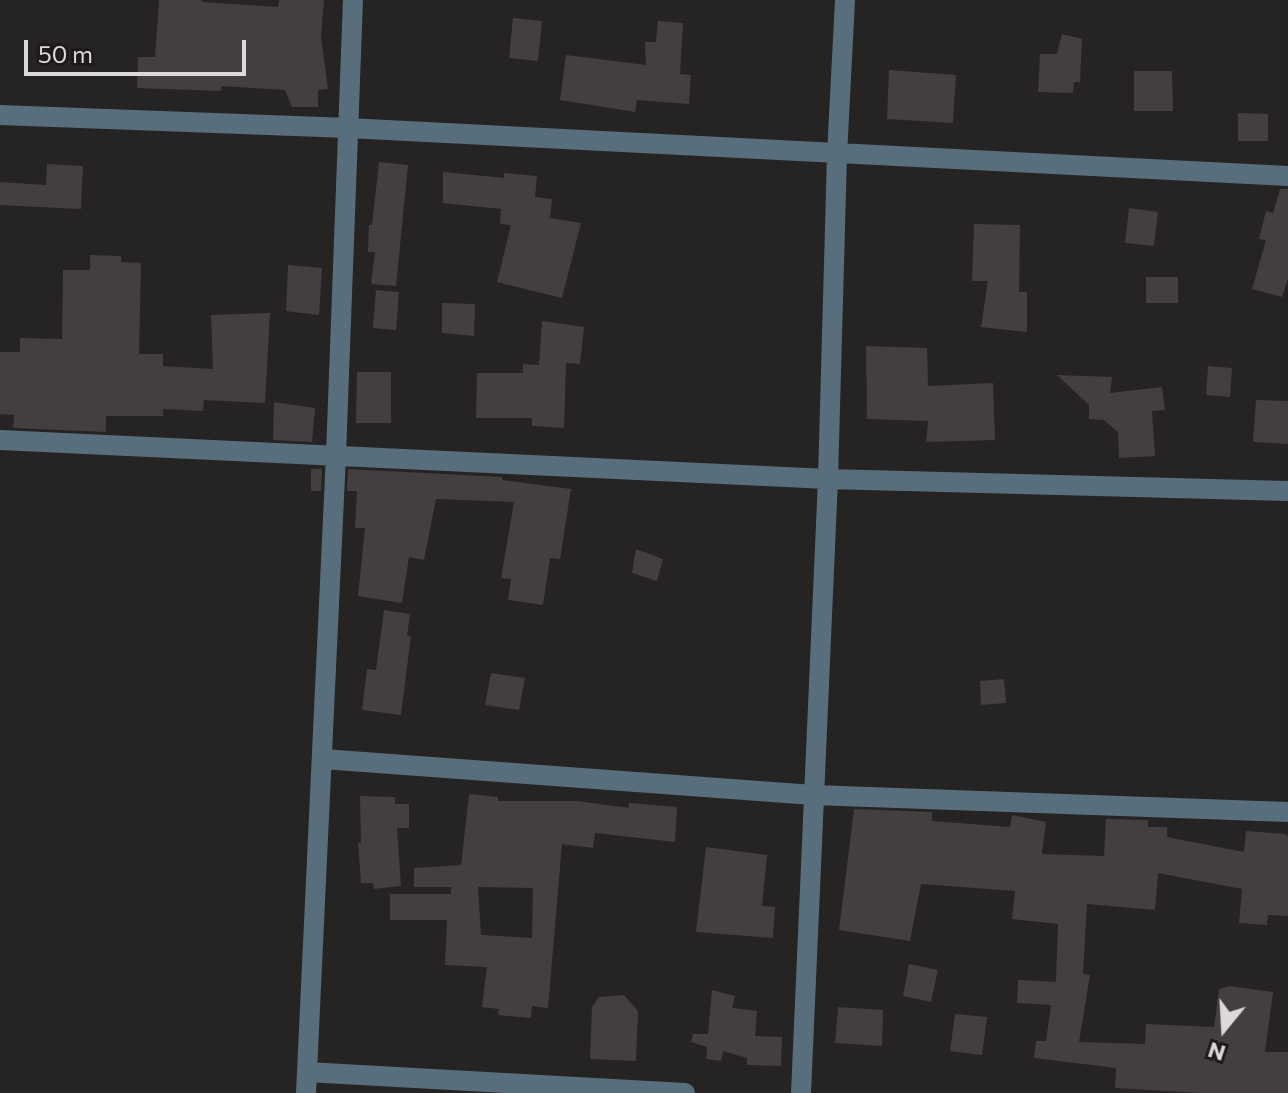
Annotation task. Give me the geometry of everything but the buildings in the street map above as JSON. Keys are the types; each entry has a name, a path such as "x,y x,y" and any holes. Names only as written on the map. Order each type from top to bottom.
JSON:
{"street":[{"path":"353,0 307,1083 685,1093"},
{"path":"801,1093 845,0"},
{"path":"0,115 348,128 1288,176"},
{"path":"0,440 828,479 1288,491"},
{"path":"323,759 813,795 1288,812"}]}
